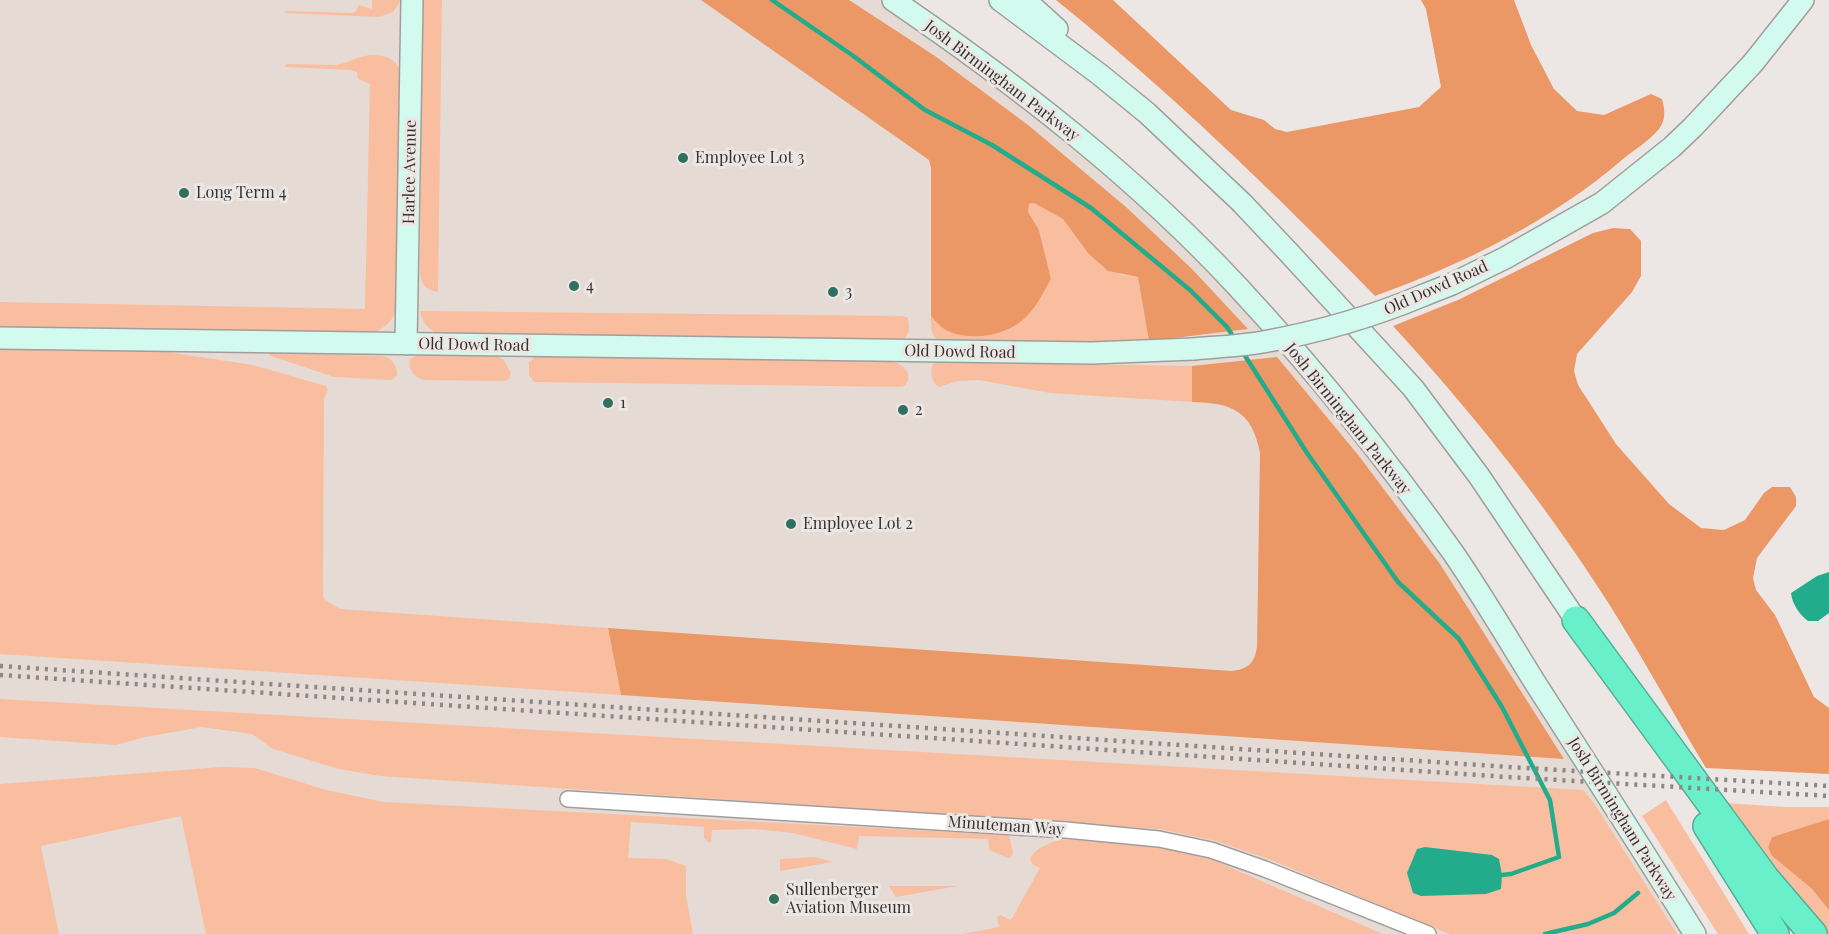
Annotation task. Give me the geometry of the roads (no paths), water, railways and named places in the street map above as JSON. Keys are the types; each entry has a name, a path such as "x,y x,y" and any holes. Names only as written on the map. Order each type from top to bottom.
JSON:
{"highway":[{"path":"1575,620 1775,934"},
{"path":"1575,620 1766,879 1814,934"}],"street":[{"name":"Harlee Avenue","path":"406,344 412,0"},
{"name":"Josh Birmingham Parkway","path":"893,0 1005,79 1112,167 1189,237 1238,286 1374,446 1456,557 1695,934"},
{"path":"999,0 1147,113"},
{"path":"1025,0 1242,203 1413,388 1479,476 1575,620"},
{"name":"Old Dowd Road","path":"0,338 1081,353 1158,352 1261,342 1321,330 1382,312 1452,284 1505,258 1611,196 1694,128 1734,86 1803,0"},
{"name":"Minuteman Way","path":"568,799 1056,829 1159,839 1211,850 1265,869 1428,934"}],"waterway":[{"path":"772,0 852,55 925,110 992,145 1091,208 1190,290 1227,327 1234,338"},
{"path":"1242,351 1307,453 1398,582 1459,639 1502,707 1550,800 1559,857 1502,875"},
{"path":"1545,934 1588,924 1614,913 1638,893"}],"railway":[{"path":"0,666 1509,767 1829,786"},
{"path":"0,675 1508,777 1829,796"}],"place":[{"name":"Employee Lot 3","path":"683,158"},
{"name":"Long Term 4","path":"184,193"},
{"name":"4","path":"574,286"},
{"name":"3","path":"833,292"},
{"name":"1","path":"608,403"},
{"name":"2","path":"903,410"},
{"name":"Employee Lot 2","path":"791,524"},
{"name":"Sullenberger Aviation Museum","path":"774,899"}]}
